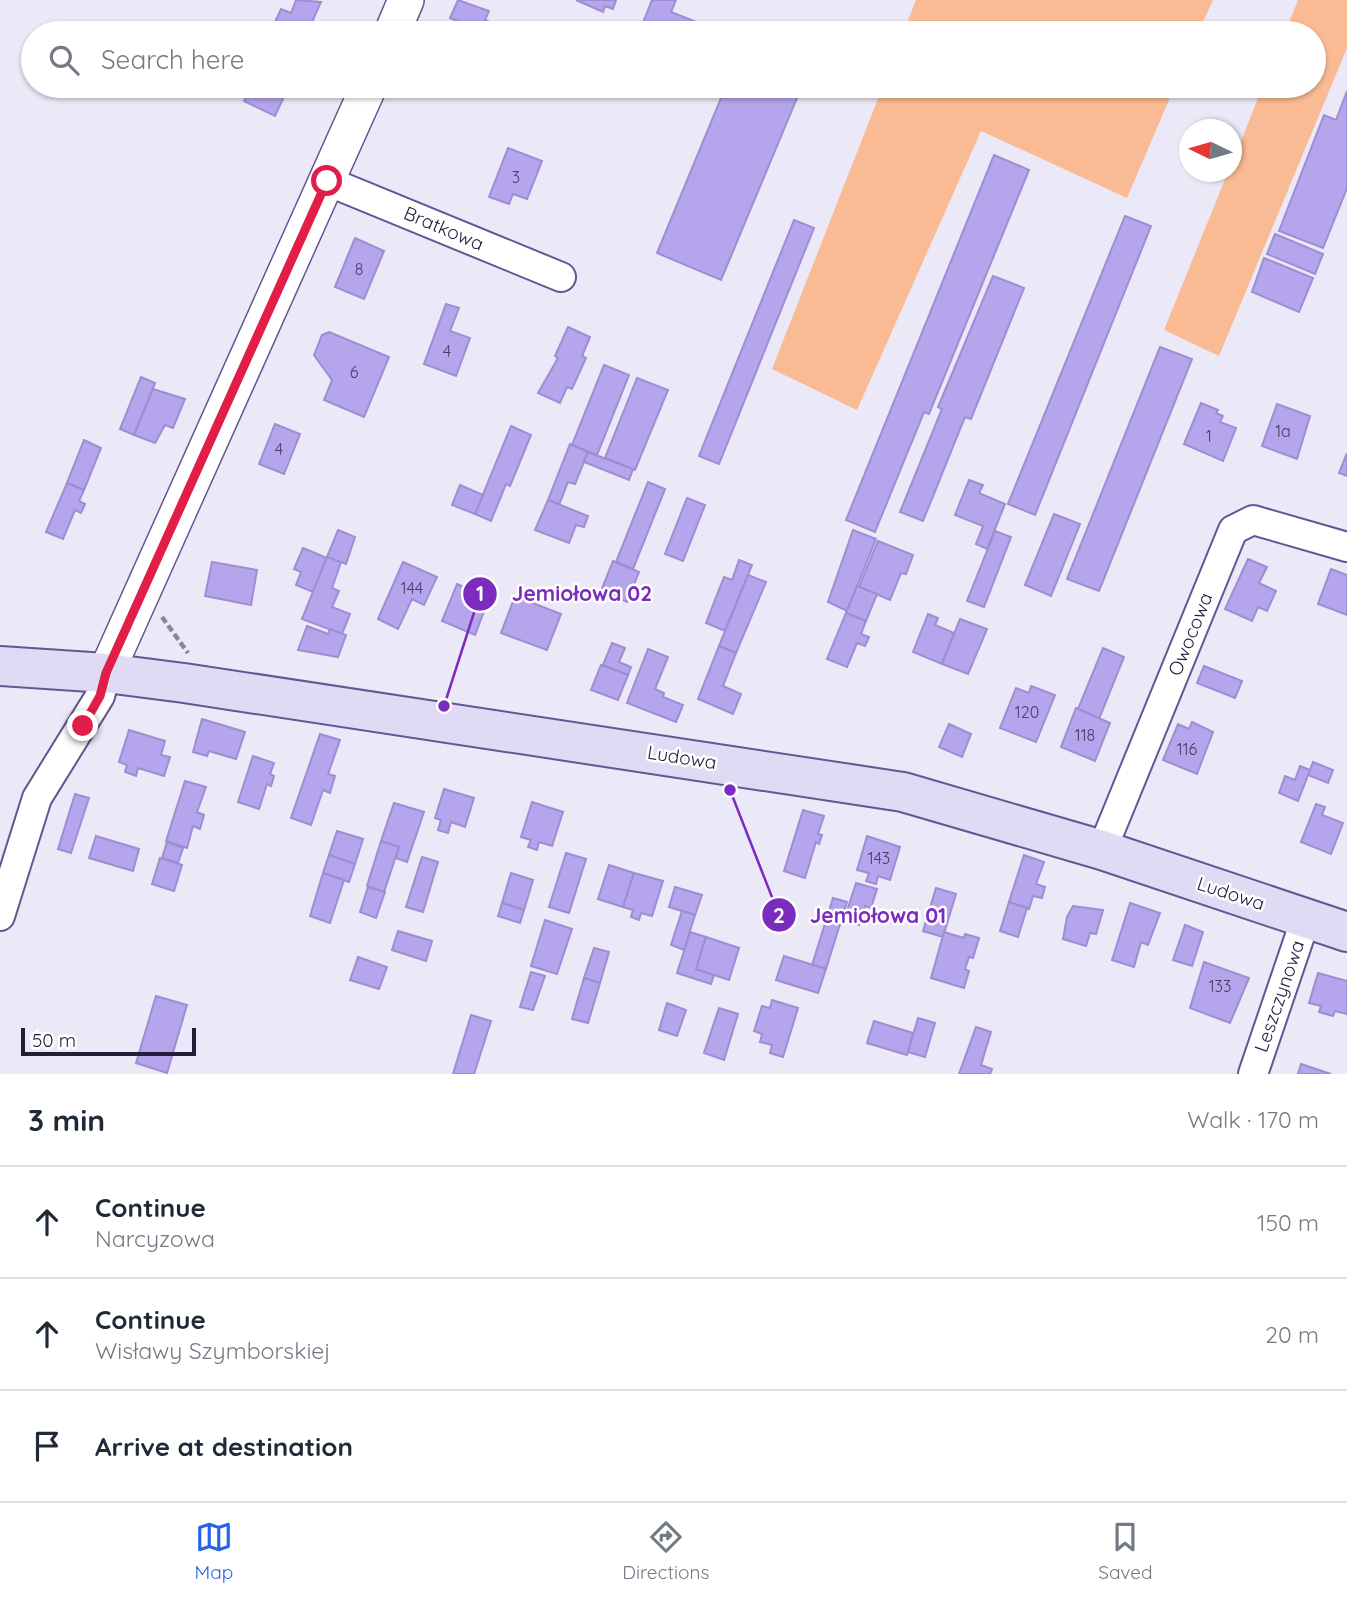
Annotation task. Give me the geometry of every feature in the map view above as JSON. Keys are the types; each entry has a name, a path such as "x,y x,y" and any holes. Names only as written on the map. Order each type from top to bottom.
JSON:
{"main road":[{"name":"Ludowa","path":"0,666 106,673 903,792 1102,850 1347,932"}],"street":[{"path":"397,21 406,0"},
{"path":"0,916 37,798 100,696 106,673 364,98"},
{"name":"Bratkowa","path":"327,181 561,277"},
{"name":"Owocowa","path":"1102,850 1233,530 1253,520 1347,547"},
{"name":"Leszczynowa","path":"1253,1074 1306,918"}],"shaded area":[{"path":"916,0 1213,0 1203,21 908,21"},
{"path":"1298,0 1347,0 1347,48 1219,356 1164,330 1224,182 1242,182 1242,139 1258,98 1326,98 1326,21 1290,21"},
{"path":"878,98 1170,98 1127,198 981,131 857,410 772,369"}],"building":[{"path":"296,0 321,2 312,21 276,21 281,9 291,13"},
{"path":"458,0 489,11 485,20 487,21 457,21 450,18"},
{"path":"576,0 616,0 613,9 605,6 603,12"},
{"path":"652,0 676,0 671,12 694,21 644,21"},
{"path":"1347,91 1347,188 1323,248 1279,231 1324,115 1336,120"},
{"path":"246,98 283,98 275,116 244,101"},
{"path":"721,98 797,98 721,280 657,253"},
{"path":"508,148 542,161 527,199 513,194 509,204 489,197"},
{"path":"994,155 1029,170 929,414 924,412 875,532 846,520"},
{"path":"1125,216 1151,226 1035,515 1008,504"},
{"path":"794,220 814,228 719,464 699,456"},
{"path":"1275,234 1323,254 1315,274 1267,254"},
{"path":"355,238 384,251 364,299 335,287"},
{"path":"1264,258 1313,278 1299,312 1252,292"},
{"path":"993,276 1024,288 971,419 965,417 923,521 900,512 942,409 938,407"},
{"path":"446,304 459,308 450,331 470,338 456,376 424,364"},
{"path":"568,327 590,337 582,356 586,358 572,389 567,387 560,403 538,393 558,358 555,356"},
{"path":"329,332 389,357 364,417 324,400 332,380 314,355 322,335"},
{"path":"1160,347 1192,359 1099,591 1067,579"},
{"path":"604,365 629,375 597,455 572,445"},
{"path":"141,377 155,383 134,435 120,429"},
{"path":"637,378 668,390 635,470 605,458"},
{"path":"153,389 185,399 173,428 165,425 155,443 134,435"},
{"path":"1201,403 1218,410 1216,413 1223,416 1220,422 1236,428 1223,461 1184,444"},
{"path":"1277,404 1310,416 1297,459 1262,446"},
{"path":"275,424 300,434 284,474 259,464"},
{"path":"511,426 531,435 510,486 506,484 491,521 475,514"},
{"path":"84,440 101,448 84,490 67,483"},
{"path":"570,444 588,452 575,484 568,482 559,505 548,500"},
{"path":"588,452 633,469 629,480 584,462"},
{"path":"1347,453 1347,476 1339,473"},
{"path":"969,480 983,485 979,493 1005,504 987,549 976,544 983,526 955,515"},
{"path":"648,482 665,489 633,569 616,562"},
{"path":"67,483 84,490 79,501 85,504 81,513 75,510 63,539 46,532"},
{"path":"460,485 483,495 475,514 452,505"},
{"path":"687,498 705,505 683,561 665,554"},
{"path":"548,500 588,516 584,527 576,525 569,543 535,530"},
{"path":"1054,514 1080,524 1051,596 1025,585"},
{"path":"338,530 355,537 346,564 327,557"},
{"path":"853,530 876,539 847,611 828,602"},
{"path":"995,531 1011,537 984,607 967,601"},
{"path":"878,541 913,555 906,574 901,573 890,600 859,587"},
{"path":"303,548 327,558 313,592 296,585 301,572 294,569"},
{"path":"327,557 341,562 332,588 339,591 332,607 350,614 342,634 302,619"},
{"path":"1248,559 1267,567 1259,583 1276,591 1267,611 1258,607 1252,621 1225,609"},
{"path":"739,560 752,565 725,631 706,623 724,577 732,580"},
{"path":"613,561 639,572 627,602 601,591"},
{"path":"212,562 257,570 251,605 205,596"},
{"path":"403,562 437,577 424,605 412,599 398,629 378,619"},
{"path":"1331,569 1347,575 1347,615 1318,604"},
{"path":"748,575 766,582 736,653 719,646"},
{"path":"457,584 489,598 475,635 442,621"},
{"path":"857,586 877,594 866,621 846,613"},
{"path":"515,596 561,614 547,650 501,633"},
{"path":"846,613 866,621 861,634 869,637 865,646 857,643 847,667 827,659"},
{"path":"928,614 938,618 935,625 954,633 942,664 913,652"},
{"path":"960,619 987,629 968,674 942,664"},
{"path":"307,626 328,634 330,629 346,635 338,657 298,650"},
{"path":"612,643 625,648 619,662 631,667 628,675 603,665"},
{"path":"719,646 736,653 723,686 741,694 733,714 698,699"},
{"path":"1103,648 1124,657 1099,719 1078,709"},
{"path":"648,649 668,657 655,689 664,693 663,697 683,705 676,722 627,703"},
{"path":"601,665 628,675 618,700 591,690"},
{"path":"1204,666 1242,681 1235,698 1197,683"},
{"path":"1031,686 1055,695 1036,742 1000,728 1016,688 1029,693"},
{"path":"1076,708 1110,723 1095,761 1061,747"},
{"path":"202,719 245,732 236,759 209,751 207,756 193,752"},
{"path":"1192,722 1213,732 1197,774 1163,760 1178,724 1189,729"},
{"path":"949,724 971,734 962,757 939,747"},
{"path":"129,730 165,741 161,755 170,757 164,776 138,768 136,776 125,772 127,765 119,762"},
{"path":"320,734 340,740 328,774 335,776 330,793 323,790 311,825 291,818"},
{"path":"253,756 274,763 270,774 274,776 271,786 267,784 259,809 238,802"},
{"path":"1313,762 1333,770 1328,783 1308,775"},
{"path":"1300,766 1310,770 1298,801 1279,793 1285,776 1295,780"},
{"path":"185,781 206,787 197,812 204,815 200,829 193,826 187,848 166,841"},
{"path":"444,789 474,798 465,827 451,822 448,833 438,830 441,820 435,818"},
{"path":"75,794 89,798 71,853 58,849"},
{"path":"532,802 563,812 552,846 539,842 537,850 528,847 531,840 521,837"},
{"path":"394,803 424,812 407,862 396,858 399,847 381,841"},
{"path":"1316,804 1325,807 1322,815 1343,823 1331,854 1301,842"},
{"path":"803,810 824,816 818,834 822,835 819,844 816,842 805,878 784,871"},
{"path":"337,831 363,839 355,864 329,855"},
{"path":"96,836 139,849 133,871 89,858"},
{"path":"867,836 900,847 890,880 878,876 876,884 866,881 869,873 857,870"},
{"path":"381,841 399,847 384,892 367,886"},
{"path":"167,842 183,848 178,863 162,858"},
{"path":"566,853 586,859 569,913 549,907"},
{"path":"329,855 355,864 349,882 323,873"},
{"path":"1024,855 1044,862 1036,884 1045,887 1042,898 1033,896 1029,909 1009,902"},
{"path":"422,857 438,862 423,912 406,907"},
{"path":"160,858 182,865 174,891 152,884"},
{"path":"609,865 634,873 623,907 598,899"},
{"path":"323,873 344,880 330,923 310,916"},
{"path":"511,873 533,880 524,910 502,903"},
{"path":"634,873 663,881 652,916 641,913 639,920 631,917 633,910 623,907"},
{"path":"856,883 877,889 871,908 865,906 859,925 844,920"},
{"path":"368,887 385,892 376,918 360,912"},
{"path":"675,887 702,895 695,915 669,907"},
{"path":"936,888 956,894 943,937 923,931"},
{"path":"833,898 847,902 826,969 812,965"},
{"path":"1009,902 1027,908 1018,937 1000,931"},
{"path":"502,903 524,910 520,923 498,916"},
{"path":"1130,903 1160,913 1148,945 1141,942 1134,967 1112,960"},
{"path":"1073,906 1103,910 1096,934 1090,933 1086,946 1063,939 1067,917"},
{"path":"682,911 695,915 684,950 671,945"},
{"path":"545,920 572,929 557,974 531,966"},
{"path":"1185,925 1203,932 1192,966 1173,960"},
{"path":"398,931 432,941 426,961 392,950"},
{"path":"690,932 706,937 696,969 714,975 711,984 677,973"},
{"path":"944,932 964,938 965,934 979,938 973,958 969,957 965,969 969,971 964,988 931,978"},
{"path":"706,937 739,948 729,980 696,969"},
{"path":"594,948 609,952 600,983 584,978"},
{"path":"784,956 826,969 818,993 776,980"},
{"path":"358,957 387,967 379,989 350,980"},
{"path":"1204,962 1249,978 1230,1023 1190,1008"},
{"path":"531,972 545,976 533,1010 520,1007"},
{"path":"1318,973 1347,981 1347,1014 1335,1011 1333,1016 1319,1012 1321,1006 1309,1003"},
{"path":"584,978 600,983 588,1023 572,1019"},
{"path":"156,996 187,1005 167,1073 136,1063"},
{"path":"772,1000 798,1008 783,1057 770,1053 772,1045 760,1042 762,1034 754,1031 762,1006 770,1008"},
{"path":"667,1003 686,1010 677,1036 659,1030"},
{"path":"719,1008 738,1014 724,1060 704,1053"},
{"path":"471,1015 491,1021 474,1074 453,1074"},
{"path":"918,1018 935,1023 925,1057 908,1052"},
{"path":"874,1021 913,1033 907,1055 867,1043"},
{"path":"976,1027 991,1032 981,1065 992,1069 990,1074 959,1074"},
{"path":"1301,1064 1331,1074 1298,1074"}],"place":[{"name":"Jemiołowa 02","path":"444,706"},
{"name":"Jemiołowa 01","path":"730,790"}],"route":[{"path":"83,726 100,696 106,673 327,181"}]}
